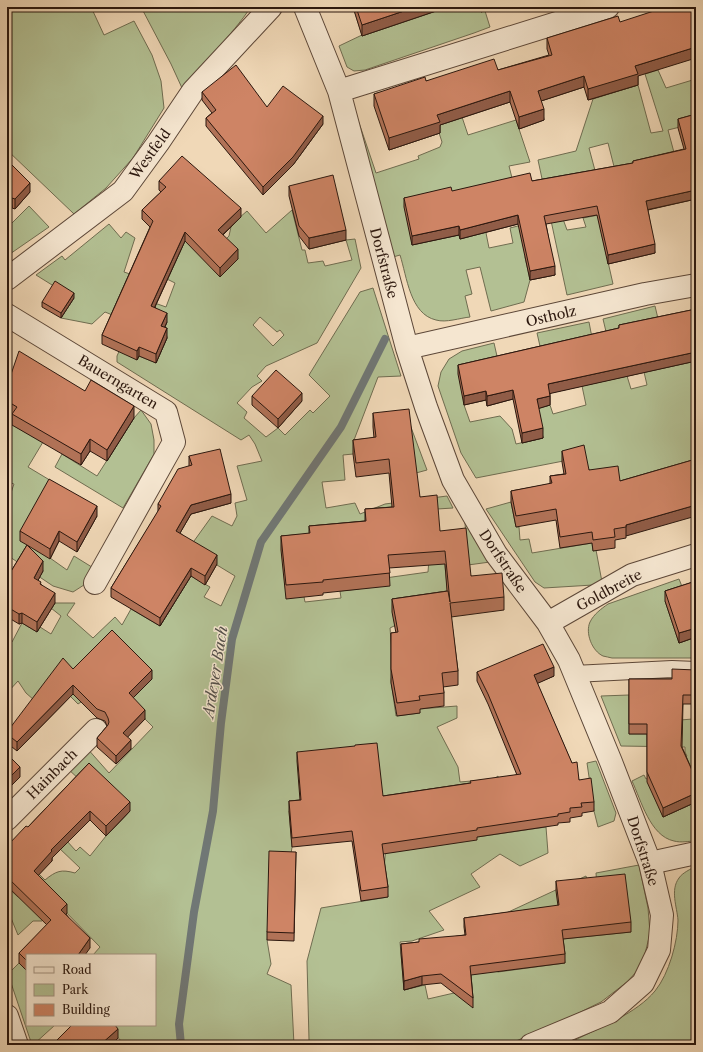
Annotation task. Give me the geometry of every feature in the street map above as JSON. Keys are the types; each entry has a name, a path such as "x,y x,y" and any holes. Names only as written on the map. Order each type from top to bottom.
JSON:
{"street":[{"name":"Westfeld","path":"7,279 123,191 193,91 271,7"},
{"name":"Dorfstraße","path":"305,7 339,90 407,348 426,407 453,480 496,554 548,623 569,660 611,762 650,863 662,916 659,950 643,983 610,1012 531,1045"},
{"path":"339,90 608,7"},
{"name":"Ostholz","path":"407,348 645,294 696,285"},
{"name":"Bauerngarten","path":"7,315 166,412 174,442 94,583"},
{"name":"Goldbreite","path":"548,623 632,574 696,555"},
{"name":"Hainbach","path":"7,819 96,730"},
{"path":"650,863 696,852"},
{"path":"7,1016 17,1045"}],"lane":[{"path":"574,674 672,669 696,670"}],"green space":[{"path":"7,7 91,7 104,35 134,21 152,55 161,81 164,108 133,158 106,188 74,214 7,150"},
{"path":"141,7 251,7 226,39 182,88"},
{"path":"353,7 479,7 481,12 485,11 490,27 365,70 354,71 347,67 339,46 362,35"},
{"path":"658,70 666,88 696,79 696,123 668,130 676,160 629,225 608,143 589,148 597,178 563,219 567,230 586,227 583,218 614,212 602,235 613,284 567,295 538,160 576,151 593,99 638,85 651,133 663,131 645,74"},
{"path":"456,99 468,135 516,120 530,162 509,166 514,186 486,233 489,248 513,243 510,228 541,220 525,257 530,280 524,302 491,311 480,267 466,270 472,294 465,296 470,317 440,321 427,316 420,310 411,294 400,255 393,257 354,108 376,173 419,159 418,156 440,147 442,142 431,108"},
{"path":"29,206 49,227 7,256 7,228"},
{"path":"292,210 302,250 305,250 308,263 323,261 325,266 352,260 346,240 355,239 361,268 317,343 266,366 257,376 262,381 252,387 237,403 247,412 244,418 266,437 278,428 285,435 310,410 313,413 330,396 309,375 360,292 373,288 401,376 378,377 354,440 371,439 353,454 343,455 345,480 322,482 326,508 355,503 360,514 385,504 447,496 453,508 437,509 304,597 305,602 341,598 340,591 359,589 371,580 428,572 429,559 444,557 452,633 394,626 390,628 393,666 391,681 396,716 420,713 419,709 457,706 457,718 437,727 458,767 460,782 494,779 498,776 500,787 477,837 546,827 548,853 520,866 500,854 471,874 480,887 429,911 444,930 412,941 400,942 404,990 425,985 428,999 454,993 467,954 498,972 565,963 562,939 631,932 597,887 596,873 639,865 648,908 650,933 644,958 637,971 627,982 601,1002 507,1045 311,1045 309,1040 307,961 321,908 388,897 384,869 387,835 301,810 289,811 292,847 290,861 267,940 271,964 267,974 291,985 294,1045 125,1045 107,1026 156,1026 156,954 94,954 100,947 58,904 42,921 33,921 18,935 11,918 7,918 7,887 18,897 39,874 45,880 62,871 75,873 80,868 58,847 66,840 76,851 80,847 90,856 106,836 130,811 81,781 67,768 86,747 109,773 153,727 145,719 81,702 78,704 63,689 34,700 26,693 18,681 7,693 7,639 12,642 22,623 37,632 40,627 51,634 61,616 51,608 55,603 75,603 67,615 93,638 115,617 122,625 131,609 160,626 191,576 210,587 204,597 221,606 235,576 189,548 212,516 232,526 237,516 235,503 247,500 237,466 262,461 255,444 249,435 241,440 117,362 117,356 121,347 137,360 139,356 156,363 167,338 144,312 149,301 166,307 175,283 167,279 158,235 222,243 229,236 234,213 239,218 247,211 266,233","holes":["260,317 277,332 280,330 284,335 273,346 253,325"]},
{"path":"109,224 121,238 126,232 135,238 124,272 133,275 115,316 105,312 92,324 61,318 73,298 36,275 62,256 65,260"},
{"path":"655,306 660,327 627,376 631,389 647,385 644,372 696,357 696,470 633,488 589,480 584,457 476,478 461,453 438,386 441,372 449,359 462,351 494,343 499,365 464,405 470,422 500,416 512,429 516,444 543,438 537,409 550,405 553,414 586,405 582,386 542,355 537,333 589,322 593,343 608,340 603,319"},
{"path":"141,410 151,424 154,440 154,454 123,508 55,467 62,454 97,476 134,418"},
{"path":"7,422 43,442 28,467 53,482 50,558 67,570 74,556 95,569 87,583 73,592 53,586 7,555 7,504 14,484 7,482"},
{"path":"409,422 427,470 416,473"},
{"path":"511,502 516,527 519,527 520,540 529,539 532,553 592,543 593,551 596,550 602,582 593,585 544,588 535,582 486,509"},
{"path":"465,523 490,562 468,565"},
{"path":"679,579 685,594 665,601 679,643 696,637 696,658 612,658 599,654 590,641 588,631 590,622 600,610 608,604"},
{"path":"629,695 629,734 665,734 680,720 693,719 696,717 696,780 682,758 687,756 685,747 621,746 601,696"},
{"path":"596,761 616,813 614,821 598,827 594,811 587,763"},
{"path":"644,775 646,779 648,778 663,817 696,802 696,841 674,841 666,838 653,825 647,816 632,781"},
{"path":"696,866 696,1045 575,1045 575,1040 618,1019 639,1006 655,991 660,984 672,957 678,928 674,893 676,883 682,874"},
{"path":"586,876 589,887 559,915 489,921"},
{"path":"19,963 26,970 26,1026 54,1026 33,1045 32,1045 8,974"}],"building":[{"path":"356,7 416,7 362,25"},
{"path":"666,7 696,7 696,47 635,66 638,74 588,89 584,76 538,91 544,109 519,117 510,91 437,115 440,122 389,138 374,94 425,77 426,81 494,59 498,70 552,55 547,38 618,16 620,22"},
{"path":"236,65 267,107 283,86 323,116 293,157 263,187 206,118 216,110 202,92"},
{"path":"696,114 696,190 646,201 655,244 608,255 597,206 544,216 555,266 530,271 518,215 460,230 459,226 412,236 404,198 451,187 452,191 530,173 532,181 633,163 633,161 686,149 678,119"},
{"path":"182,156 241,208 218,230 238,249 220,268 185,232 151,306 167,313 161,326 167,328 156,354 139,347 137,351 102,335 153,221 142,210 166,187 159,181"},
{"path":"9,162 30,183 15,199 12,198 7,204 7,164"},
{"path":"333,175 346,230 309,238 299,226 289,186"},
{"path":"55,281 74,293 61,313 42,302"},
{"path":"696,309 696,352 548,384 550,396 537,399 543,428 522,433 513,390 487,396 486,391 464,396 458,365 619,328 619,325"},
{"path":"19,351 85,391 91,380 134,406 107,450 90,439 81,454 12,414 17,407 7,401 7,386"},
{"path":"276,370 302,393 278,419 252,396"},
{"path":"409,409 420,497 437,495 440,531 466,528 471,576 502,573 504,597 450,603 458,671 442,673 444,693 419,696 420,700 397,703 391,669 391,633 398,632 392,599 448,591 450,602 445,551 388,555 390,573 323,580 323,582 286,585 281,536 310,533 309,526 366,521 365,509 394,507 389,459 356,463 353,440 376,437 373,413"},
{"path":"584,445 589,470 618,466 620,481 696,459 696,505 626,525 626,527 614,529 615,537 593,540 592,532 560,537 556,509 516,516 511,491 552,483 550,476 566,474 562,451"},
{"path":"220,449 231,494 191,505 176,531 217,555 205,576 191,568 160,618 111,588 161,506 158,504 178,469 192,465 189,456"},
{"path":"49,479 97,506 77,542 59,531 50,549 20,531"},
{"path":"27,545 43,561 34,578 41,582 40,584 55,593 37,622 22,613 19,614 9,608 7,604 7,578"},
{"path":"696,581 696,628 679,633 665,591"},
{"path":"112,630 152,670 129,693 145,710 123,733 131,740 116,756 97,738 109,722 105,712 97,709 73,685 17,742 7,734 63,658 73,669"},
{"path":"543,644 554,667 534,675 572,763 577,762 579,780 591,778 594,802 581,803 582,807 570,808 570,812 558,814 558,816 382,844 388,887 361,891 352,831 292,838 289,801 301,800 297,752 377,743 383,796 521,774 488,694 477,672"},
{"path":"672,669 696,670 696,695 683,695 681,746 696,779 696,793 663,808 647,772 647,724 629,724 629,679 672,679"},
{"path":"7,754 20,767 7,780"},
{"path":"89,763 130,802 106,826 90,811 51,850 52,851 34,871 67,904 61,910 90,938 79,954 26,954 26,960 19,953 51,920 7,877 7,846 26,826 28,827"},
{"path":"269,851 296,852 294,933 267,932"},
{"path":"625,874 631,922 562,930 565,954 470,966 473,998 441,974 422,976 404,981 401,944 419,942 419,939 466,935 464,918 559,905 556,881"},
{"path":"71,1026 116,1026 118,1029 100,1045 53,1044"}],"waterway":[{"name":"Ardeyer Bach","path":"181,1045 179,1024 194,912 213,811 221,723 232,639 261,542 341,427 385,339"}]}
